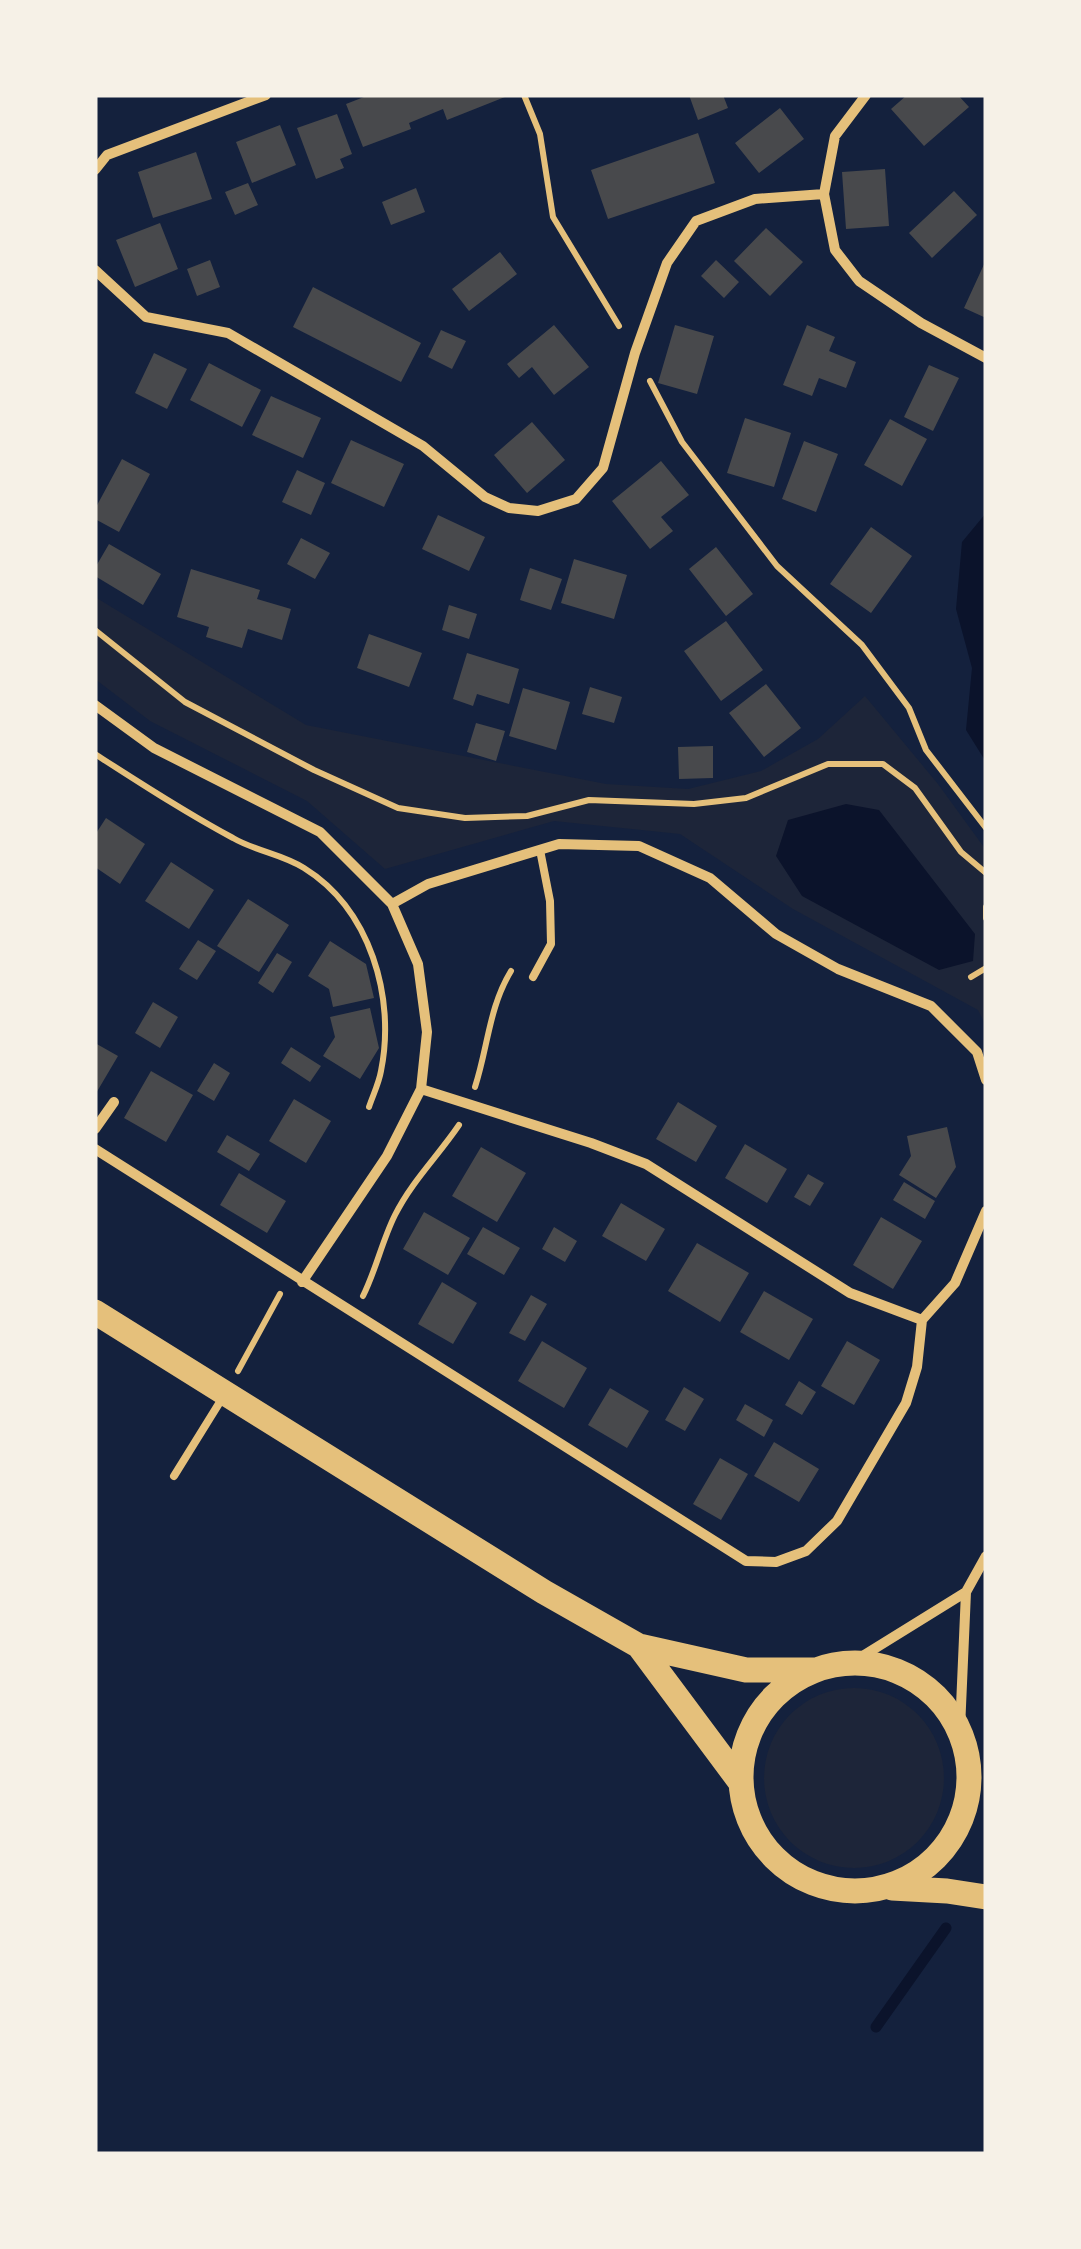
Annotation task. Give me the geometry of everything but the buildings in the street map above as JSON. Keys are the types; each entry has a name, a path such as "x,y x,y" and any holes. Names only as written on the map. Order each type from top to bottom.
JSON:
{"main road":[{"path":"95,1312 544,1592 639,1646 746,1670 815,1670 853,1662 886,1668 934,1693 950,1710 969,1752 970,1774 964,1806 954,1830 935,1857 913,1875 887,1888"},
{"path":"639,1646 741,1783"},
{"path":"815,1670 783,1689 753,1723 743,1750 741,1783 748,1818 759,1841 776,1862 825,1888 855,1892 887,1888 948,1891 986,1897"},
{"path":"970,1774 986,1796"}],"street":[{"path":"95,170 107,155 266,95"},
{"path":"866,95 835,136 824,194 836,250 859,280 921,323 986,358"},
{"path":"95,270 146,318 228,334 423,446 484,497 508,508 538,511 576,498 602,468 635,352 667,263 696,222 755,199 824,194"},
{"path":"95,705 154,748 320,832 392,904 418,964 427,1032 421,1089 386,1156 302,1282"},
{"path":"392,904 428,884 559,844 639,846 710,878 776,934 838,968 931,1006 977,1052 986,1080"},
{"path":"421,1089 646,1164 850,1293 922,1320"},
{"path":"95,1129 114,1102"},
{"path":"95,1149 746,1560 776,1562 806,1551 836,1521 906,1403 917,1367 922,1320 955,1283 986,1211"},
{"path":"960,1729 966,1592 986,1556"},
{"path":"853,1662 966,1592"}],"lane":[{"path":"533,976 550,944 550,902 540,850"},
{"path":"174,1476 226,1394"}],"path":[{"path":"524,95 540,134 553,217 635,352 682,442 777,566 862,645 909,708 926,750 986,828"},
{"path":"95,630 186,702 314,770 398,808 465,818 527,816 590,800 694,804 746,798 828,764 882,764 915,788 961,852 986,873"},
{"path":"95,754 236,840 304,868 337,896 357,924 380,972 386,1016 381,1071 369,1107"},
{"path":"511,816 519,856"},
{"path":"986,906 986,918"},
{"path":"354,1315 394,1218 420,1172 468,1112 500,988 520,955"},
{"path":"971,976 986,968"},
{"path":"226,1394 291,1275"}],"shaded area":[{"path":"986,513 986,762 966,730 972,668 956,609 962,542"},
{"path":"95,597 306,725 606,784 688,789 761,771 818,739 865,696 938,784 986,850 986,1026 978,1010 793,909 680,834 554,821 385,869 307,801 150,721 95,679"},
{"path":"846,804 879,810 975,934 973,961 939,970 802,896 776,856 788,820"},
{"path":"854,1688 888,1695 917,1715 937,1744 944,1778 937,1812 917,1841 888,1861 854,1868 820,1861 791,1841 771,1812 764,1778 771,1744 791,1715 820,1695"}],"waterway":[{"path":"876,2027 946,1928"}]}
